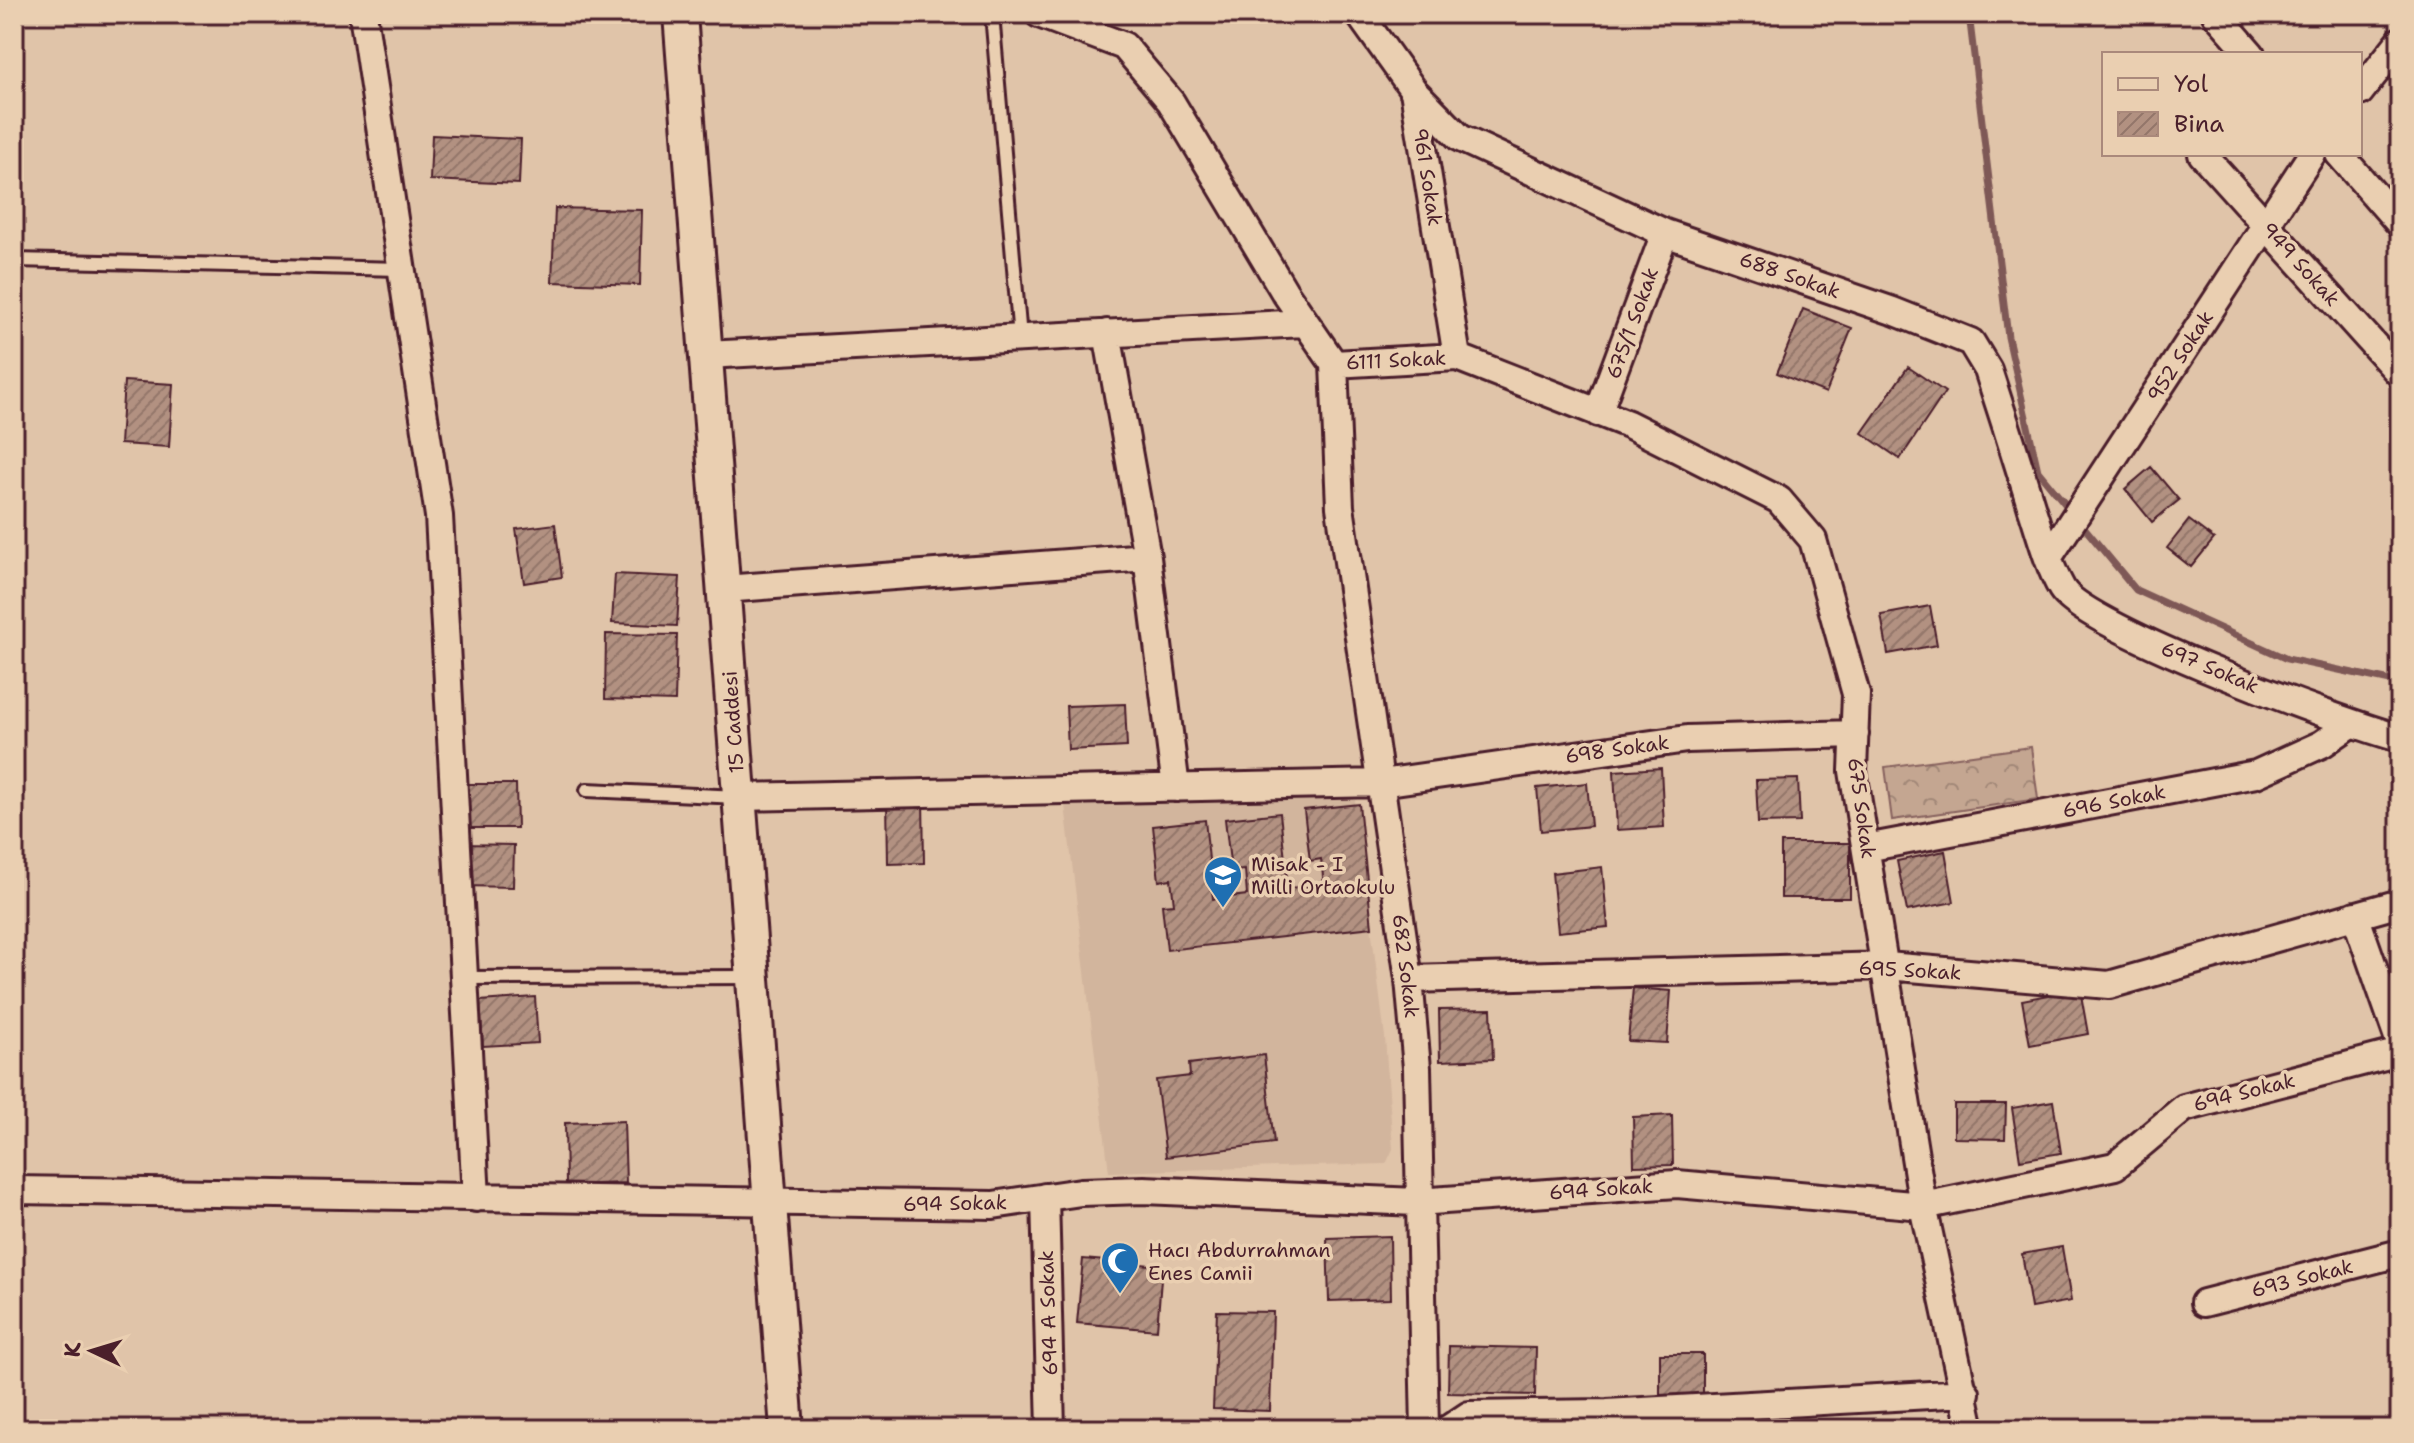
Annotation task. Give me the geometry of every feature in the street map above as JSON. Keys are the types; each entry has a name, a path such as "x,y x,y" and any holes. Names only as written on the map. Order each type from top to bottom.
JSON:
{"street":[{"path":"363,14 439,516 476,1198"},
{"name":"15 Caddesi","path":"680,14 787,1429"},
{"path":"1039,14 1124,46 1171,102 1305,323 1334,364"},
{"name":"961 Sokak","path":"1359,14 1414,91 1457,357"},
{"path":"2216,14 2249,52"},
{"path":"2362,89 2400,41"},
{"name":"688 Sokak","path":"1414,91 1460,138 1665,233 1893,311 1971,342 1988,370 2048,558"},
{"name":"949 Sokak","path":"2204,156 2400,374"},
{"name":"952 Sokak","path":"2048,558 2311,156"},
{"path":"2341,156 2400,224"},
{"name":"675/1 Sokak","path":"1598,413 1665,233"},
{"path":"706,355 1305,323"},
{"path":"1107,333 1147,557 1176,788"},
{"name":"6111 Sokak","path":"1334,364 1457,357"},
{"name":"675 Sokak","path":"1457,357 1628,424 1779,500 1813,540 1856,694 1853,771 1887,966 1923,1206 1966,1393 1971,1429"},
{"name":"682 Sokak","path":"1334,364 1340,507 1409,979 1417,1068 1417,1202 1425,1429"},
{"path":"724,589 1147,557"},
{"name":"697 Sokak","path":"2048,558 2063,592 2107,623 2351,724 2400,738"},
{"name":"696 Sokak","path":"1866,848 2256,774 2322,744 2351,724"},
{"name":"698 Sokak","path":"739,797 1381,783 1687,739 1855,734"},
{"name":"695 Sokak","path":"1409,979 1887,966 2109,985 2400,903"},
{"path":"2355,915 2400,1043"},
{"name":"694 Sokak","path":"14,1190 993,1205 1045,1197 1144,1190 1417,1202 1677,1184 1923,1206 2115,1166 2184,1108 2400,1052"},
{"name":"694 A Sokak","path":"1045,1197 1051,1429"},
{"name":"693 Sokak","path":"2204,1303 2400,1253"},
{"path":"1448,1429 1469,1415 1635,1420 1966,1393"}],"lane":[{"path":"992,14 1020,338"},
{"path":"14,260 401,269"},
{"path":"587,790 739,797"},
{"path":"464,978 753,977"}],"shaded area":[{"name":"Misak - I Milli Ortaokulu","path":"1333,792 1355,800 1385,1037 1393,1149 1386,1164 1109,1172 1065,805"}],"green space":[{"path":"2031,747 2038,799 1892,820 1885,767"}],"building":[{"path":"432,135 521,139 519,184 430,180"},
{"path":"555,208 642,210 640,285 552,282"},
{"path":"1803,309 1852,328 1826,393 1777,373"},
{"path":"1908,367 1945,392 1900,459 1862,433"},
{"path":"124,381 173,384 169,447 120,444"},
{"path":"2151,467 2179,500 2152,522 2125,489"},
{"path":"2189,520 2214,539 2191,567 2167,548"},
{"path":"555,524 562,577 524,583 516,529"},
{"path":"615,574 680,577 677,626 612,623"},
{"path":"1930,606 1937,645 1888,654 1881,615"},
{"path":"606,634 677,635 675,701 605,699"},
{"path":"1125,704 1127,747 1068,750 1066,706"},
{"path":"1661,768 1664,827 1617,830 1614,771"},
{"path":"1798,779 1800,822 1758,823 1756,780"},
{"path":"1587,783 1591,826 1541,831 1537,788"},
{"path":"459,784 516,784 517,828 459,828"},
{"path":"923,798 924,863 888,864 887,799"},
{"path":"1359,804 1372,927 1167,950 1162,905 1174,904 1171,879 1159,881 1153,826 1205,820 1213,899 1247,895 1245,870 1231,871 1225,819 1280,813 1288,888 1324,885 1321,859 1310,861 1304,810"},
{"path":"1781,843 1850,843 1850,898 1781,898"},
{"path":"463,844 514,845 513,887 462,886"},
{"path":"1945,851 1954,902 1907,911 1897,861"},
{"path":"1602,867 1608,927 1558,932 1552,873"},
{"path":"1633,988 1671,991 1667,1043 1628,1041"},
{"path":"2080,989 2088,1034 2030,1045 2022,1000"},
{"path":"535,997 538,1043 483,1046 480,1001"},
{"path":"1491,1009 1493,1059 1440,1061 1439,1010"},
{"path":"1264,1055 1274,1143 1166,1157 1156,1080 1190,1076 1189,1064"},
{"path":"2053,1101 2061,1153 2020,1160 2012,1108"},
{"path":"1954,1104 2006,1104 2005,1139 1954,1138"},
{"path":"1672,1115 1673,1165 1634,1166 1633,1117"},
{"path":"624,1121 626,1183 566,1185 565,1123"},
{"path":"1390,1236 1391,1299 1329,1301 1327,1238"},
{"path":"2062,1247 2071,1301 2031,1308 2022,1254"},
{"name":"Hacı Abdurrahman Enes Camii","path":"1083,1259 1162,1266 1157,1330 1077,1323"},
{"path":"1217,1311 1273,1312 1270,1411 1213,1409"},
{"path":"1449,1346 1536,1348 1535,1395 1448,1393"},
{"path":"1660,1354 1703,1354 1703,1396 1660,1396"}],"waterway":[{"path":"1969,14 2008,337 2038,471 2070,510"},
{"path":"2078,520 2136,590 2287,659 2400,683"}],"place":[{"name":"Misak - I Milli Ortaokulu","path":"1223,909"},
{"name":"Hacı Abdurrahman Enes Camii","path":"1120,1295"}]}
